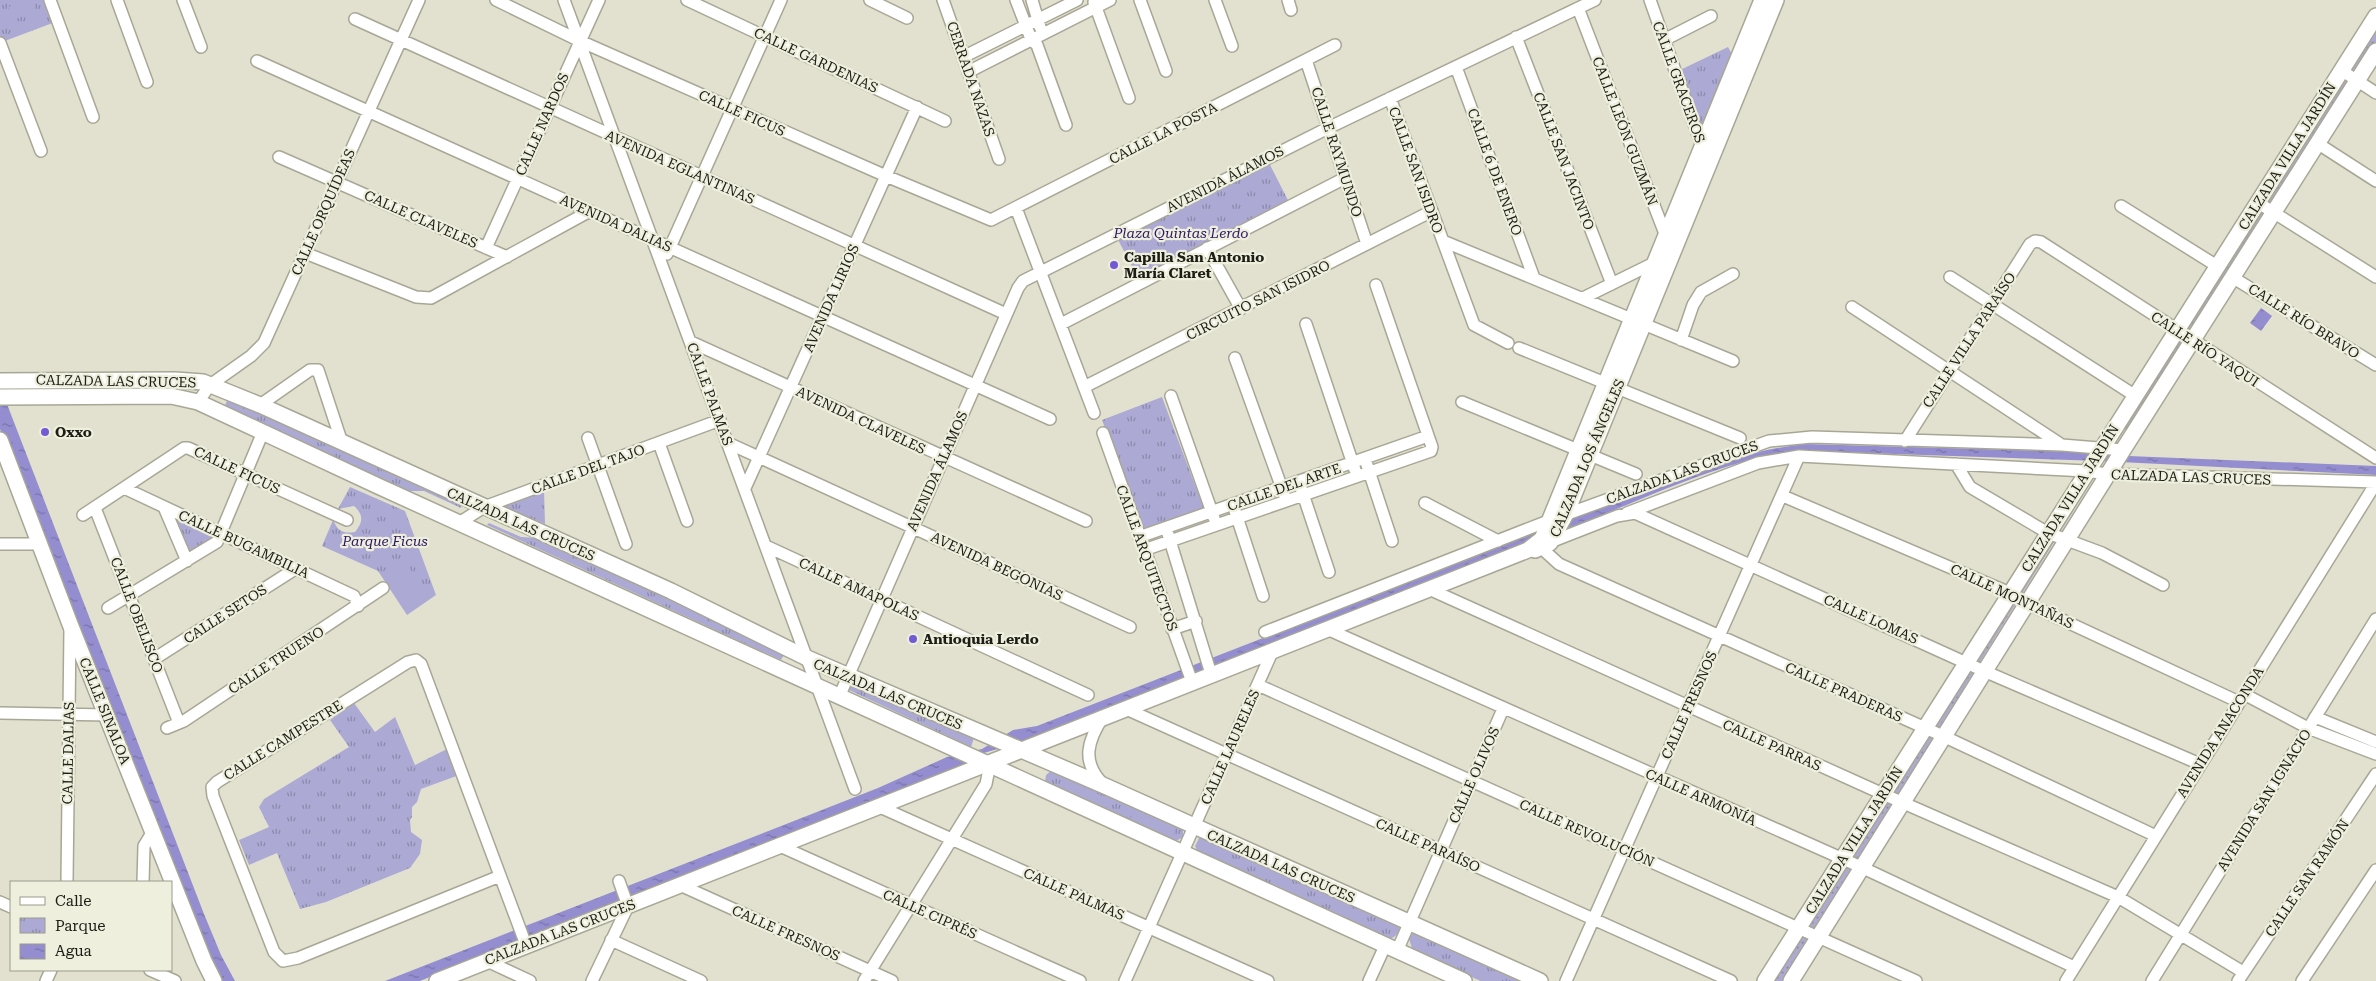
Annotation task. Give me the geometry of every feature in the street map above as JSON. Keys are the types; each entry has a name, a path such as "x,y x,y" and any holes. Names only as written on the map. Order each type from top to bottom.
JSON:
{"street":[{"path":"50,0 93,117"},
{"path":"118,0 147,82"},
{"path":"183,0 200,47"},
{"name":"CALLE ORQUÍDEAS","path":"198,402 210,385 251,356 264,344 419,0"},
{"name":"CALLE FICUS","path":"496,0 580,41 732,109 990,220"},
{"name":"CALLE PALMAS","path":"564,0 855,789"},
{"name":"CALLE NARDOS","path":"486,248 599,0"},
{"name":"CALLE GARDENIAS","path":"687,0 945,121"},
{"path":"662,264 781,0"},
{"path":"870,0 907,18"},
{"name":"CERRADA NAZAS","path":"943,0 999,159"},
{"path":"1016,0 1066,125"},
{"path":"1032,0 1042,33"},
{"path":"963,57 1078,0"},
{"path":"968,72 1034,42 1042,33 1095,4 1110,0"},
{"path":"1140,0 1166,71"},
{"path":"1215,0 1232,46"},
{"name":"AVENIDA ÁLAMOS","path":"839,697 974,385 1006,314 1024,281 1328,128 1595,0"},
{"name":"CALLE GRACEROS","path":"1650,0 1702,146 1711,163"},
{"name":"CALZADA LOS ÁNGELES","path":"1637,323 1673,254 1711,163 1762,0"},
{"name":"CALZADA LOS ÁNGELES","path":"1547,535 1584,452 1637,323 1655,262 1702,146 1776,0"},
{"path":"1095,4 1129,98"},
{"name":"CALLE LEÓN GUZMÁN","path":"1578,8 1673,254"},
{"path":"1664,40 1711,16"},
{"name":"CALZADA VILLA JARDÍN","path":"1765,981 2134,395 2376,16"},
{"name":"AVENIDA EGLANTINAS","path":"355,19 1006,314"},
{"name":"CALLE SAN JACINTO","path":"1516,37 1612,284"},
{"path":"0,43 41,151"},
{"name":"CALLE LA POSTA","path":"990,220 1335,45"},
{"name":"CALZADA VILLA JARDÍN","path":"1791,981 2191,340 2376,51"},
{"name":"AVENIDA DALIAS","path":"257,60 1050,419"},
{"name":"CALLE RAYMUNDO","path":"1306,60 1367,244"},
{"name":"CALLE 6 DE ENERO","path":"1456,66 1534,278"},
{"path":"2341,70 2376,93"},
{"name":"CALLE SAN ISIDRO","path":"1390,98 1474,325 1514,345 1612,385"},
{"name":"AVENIDA LIRIOS","path":"745,488 917,107"},
{"path":"2317,143 2376,181"},
{"name":"CALLE CLAVELES","path":"280,157 507,257"},
{"path":"1061,324 1345,178"},
{"path":"2257,202 2376,277"},
{"path":"2121,206 2217,266"},
{"path":"1016,208 1094,413"},
{"path":"304,253 416,297 431,298 590,211"},
{"name":"CIRCUITO SAN ISIDRO","path":"1084,387 1432,211"},
{"path":"1443,241 1583,298 1637,323 1733,361"},
{"name":"CALLE VILLA PARAÍSO","path":"1904,441 2030,244 2035,241"},
{"name":"CALLE RÍO YAQUI","path":"2035,241 2041,242 2376,458"},
{"path":"1208,248 1241,308"},
{"path":"1583,298 1673,254"},
{"path":"1681,340 1693,306 1701,292 1733,274"},
{"path":"1950,277 2134,395"},
{"name":"CALLE RÍO BRAVO","path":"2232,277 2376,365"},
{"path":"1376,285 1428,436"},
{"path":"1852,307 2062,445"},
{"path":"1306,324 1357,476"},
{"name":"AVENIDA CLAVELES","path":"691,342 942,458 1086,521"},
{"path":"1235,358 1286,501"},
{"path":"260,405 310,370 318,370 342,443"},
{"name":"CALZADA LAS CRUCES","path":"0,381 175,380 194,381 210,385 260,405 671,591 807,658 1105,786 1409,924 1540,981"},
{"path":"1612,385 1740,438"},
{"name":"CALZADA LAS CRUCES","path":"0,397 171,396 198,402 458,523 817,684 839,697 958,749 1464,981"},
{"path":"1171,396 1216,525"},
{"path":"1462,402 1636,474"},
{"name":"CALLE DEL TAJO","path":"458,523 484,507 720,420"},
{"path":"108,608 213,546 222,534 263,432"},
{"name":"CALLE ARQUITECTOS","path":"1103,433 1192,682"},
{"name":"CALLE DEL ARTE","path":"1140,537 1428,436 1432,449 1429,452 1144,550"},
{"name":"CALZADA LAS CRUCES","path":"436,981 487,961 524,942 680,885 880,807 1023,751 1103,716 1429,589 1547,535 1769,441 1812,437 2062,445 2123,450"},
{"path":"588,438 626,544"},
{"name":"CALLE SINALOA","path":"0,440 172,881"},
{"name":"AVENIDA BEGONIAS","path":"728,442 1130,627"},
{"path":"659,443 687,521"},
{"name":"CALLE FICUS","path":"83,515 184,448 188,448 347,520"},
{"name":"CALZADA LAS CRUCES","path":"1627,513 1758,463 1799,456 2086,471 2107,474 2376,483"},
{"name":"CALLE FRESNOS","path":"1566,981 1799,456"},
{"path":"1365,459 1392,541"},
{"path":"1956,464 1970,487 2048,533 2102,553 2163,585"},
{"path":"1298,482 1329,572"},
{"name":"AVENIDA ANACONDA","path":"2066,981 2376,483"},
{"name":"CALLE BUGAMBILIA","path":"124,488 354,596 358,606"},
{"name":"CALLE MONTAÑAS","path":"1782,496 2010,593 2026,603 2308,728 2376,754"},
{"path":"1425,503 1498,541"},
{"path":"1232,505 1263,596"},
{"path":"164,507 187,561"},
{"name":"CALLE OBELISCO","path":"95,508 179,723"},
{"path":"1547,535 1627,513"},
{"name":"CALLE LOMAS","path":"1627,513 1645,516 1984,671 2200,764"},
{"path":"1166,528 1211,674"},
{"name":"CALZADA LAS CRUCES","path":"1265,632 1498,541 1547,535"},
{"name":"CALLE PRADERAS","path":"1547,535 1559,564 1943,736 2156,836"},
{"path":"0,544 39,544"},
{"name":"CALLE AMAPOLAS","path":"766,546 1088,695"},
{"name":"CALLE SETOS","path":"154,659 295,569"},
{"name":"CALLE TRUENO","path":"167,728 179,723 383,588"},
{"name":"CALLE PARRAS","path":"1429,589 1688,707 2118,897 2181,934 2240,977"},
{"name":"AVENIDA SAN IGNACIO","path":"2152,981 2376,619"},
{"path":"1172,629 1196,621"},
{"name":"CALLE DALIAS","path":"67,881 70,624"},
{"name":"CALLE ARMONÍA","path":"1327,629 1861,867 2074,967"},
{"name":"CALLE LAURELES","path":"1125,981 1273,650"},
{"path":"1186,661 1204,654"},
{"name":"CALLE CAMPESTRE","path":"500,876 298,958 283,960 274,952 213,796 212,787 216,782 400,667 416,660 421,664 500,876 519,927 524,942"},
{"name":"CALLE REVOLUCIÓN","path":"1258,685 1916,981"},
{"name":"CALLE PARAÍSO","path":"1124,708 1731,981"},
{"name":"CALLE OLIVOS","path":"1369,981 1409,924 1503,709"},
{"path":"0,713 108,715"},
{"path":"1103,716 1093,732 1089,744 1089,759 1094,774 1105,786"},
{"path":"2315,717 2376,742"},
{"path":"867,976 986,784 990,764 987,736"},
{"path":"953,778 960,759 958,749"},
{"name":"CALLE SAN RAMÓN","path":"2240,977 2376,774"},
{"name":"CALLE PALMAS","path":"880,807 1268,981"},
{"path":"143,881 144,846 152,833"},
{"name":"CALLE CIPRÉS","path":"780,846 1080,981"},
{"path":"2302,981 2376,870"},
{"name":"CALLE SINALOA","path":"172,882 214,981"},
{"path":"592,981 627,904 621,884"},
{"name":"CALLE FRESNOS","path":"680,885 867,976 892,981"},
{"path":"611,940 701,981"},
{"path":"487,961 530,981"},
{"path":"152,971 175,981"}],"green space":[{"path":"0,0 50,0 58,21 2,42 0,36"},
{"path":"32,0 36,11 13,20 8,7"},
{"path":"2376,27 2376,42 2130,429 2126,430 2122,425"},
{"path":"1728,47 1738,65 1706,144 1678,71"},
{"name":"Plaza Quintas Lerdo","path":"1268,161 1290,204 1140,281 1117,238"},
{"path":"1162,397 1204,509 1144,531 1102,420"},
{"path":"228,399 462,504 461,508 424,491 409,491 224,407"},
{"path":"2090,479 2091,482 1783,981 1774,981"},
{"name":"Parque Ficus","path":"350,487 405,511 436,595 407,615 378,571 322,546 333,520 339,529 347,533 355,532 360,525 360,512 354,506 338,509"},
{"path":"544,489 545,524 504,507"},
{"path":"166,509 221,535 187,560"},
{"path":"489,523 521,537 537,538 785,652 781,660 487,525"},
{"path":"403,558 428,597 408,609 384,571"},
{"path":"853,682 974,738 971,747 849,690"},
{"path":"354,703 375,732 395,717 415,765 449,748 459,775 421,789 417,802 412,807 412,817 410,820 411,832 422,840 420,854 410,868 326,902 300,909 277,853 249,865 239,840 269,827 259,807 264,799 349,747 330,720"},
{"path":"1052,770 1180,824 1183,837 1171,844 1045,782 1046,775"},
{"path":"1064,778 1104,797 1099,808 1059,790"},
{"path":"1135,808 1176,828 1171,840 1129,822"},
{"path":"1200,836 1400,925 1399,932 1390,939 1200,856 1195,846"},
{"path":"1417,932 1531,981 1481,981 1417,954 1413,951 1409,939 1412,934"}],"water":[{"path":"2261,308 2272,316 2261,331 2250,323"},
{"path":"0,386 204,914 221,955 235,981 218,981 0,429"},
{"path":"1806,444 2085,452 2104,455 2376,466 2376,475 2101,461 1805,451 1749,460 1690,479 1027,740 984,753 946,775 882,801 530,936 420,981 385,981 878,788 947,757 982,749 1013,730 1037,726 1533,533 1554,527 1722,462 1778,448"}],"place":[{"name":"Capilla San Antonio María Claret","path":"1114,265"},
{"name":"Oxxo","path":"45,432"},
{"name":"Antioquia Lerdo","path":"913,639"}]}
